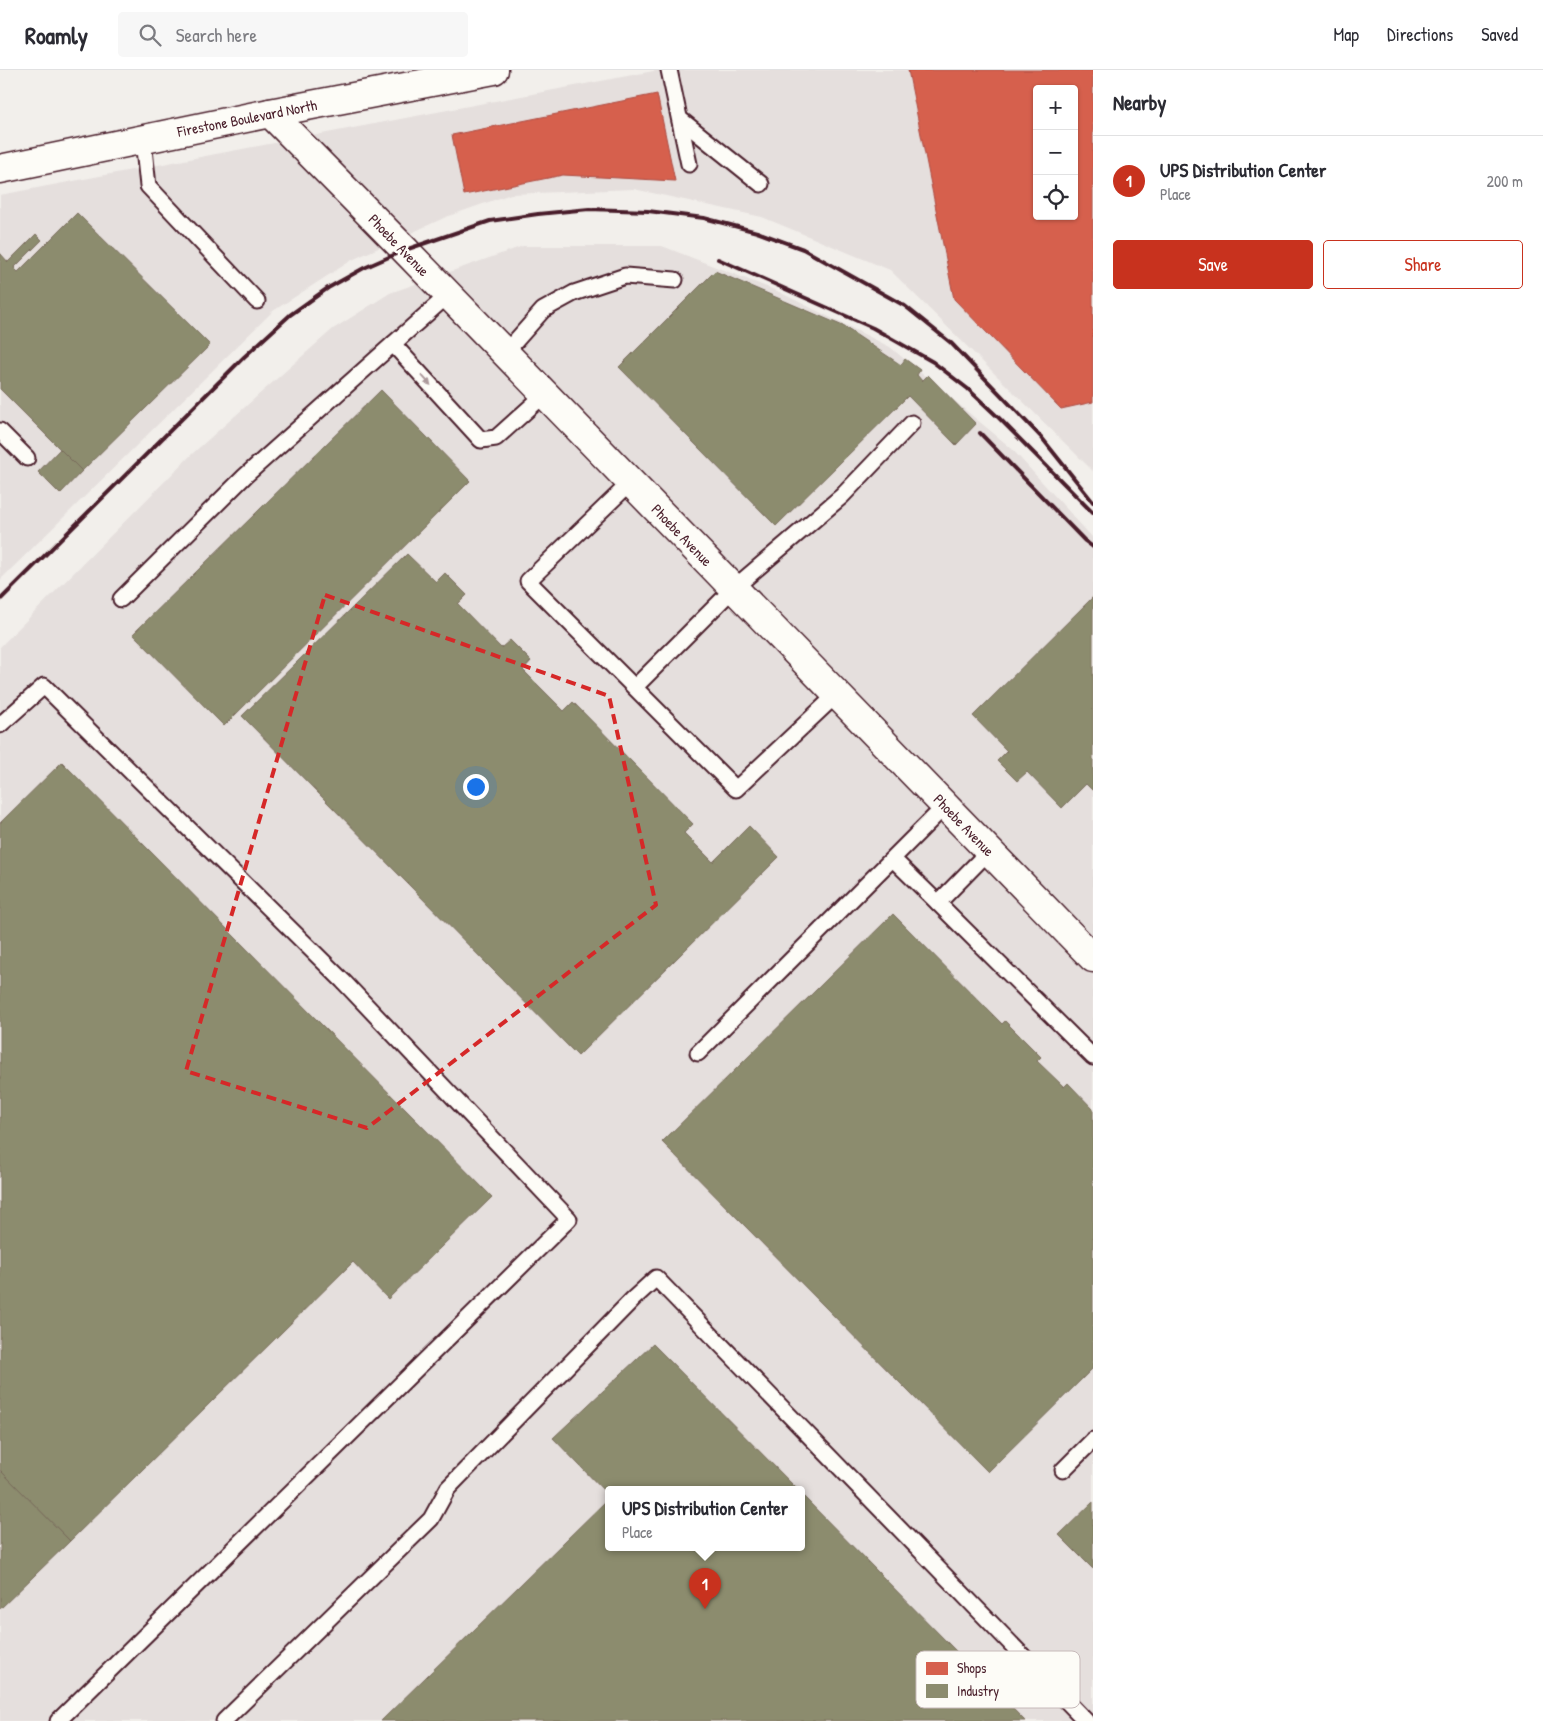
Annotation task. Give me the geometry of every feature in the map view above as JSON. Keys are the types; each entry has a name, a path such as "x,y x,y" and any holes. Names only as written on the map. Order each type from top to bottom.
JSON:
{"street":[{"name":"Firestone Boulevard North","path":"0,169 494,70"},
{"name":"Phoebe Avenue","path":"270,114 631,482 1093,958"}],"lane":[{"path":"669,70 689,164"},
{"path":"680,119 760,184"},
{"path":"143,140 148,186 257,302"},
{"path":"505,353 543,310 574,293 625,276 675,280"},
{"path":"121,599 245,476 448,295"},
{"path":"393,344 481,440 496,438 545,394"},
{"path":"635,688 734,588 842,496 912,423"},
{"path":"0,431 27,458"},
{"path":"631,482 528,581 736,789 836,694"},
{"path":"0,725 44,686 343,980 569,1219 58,1721"},
{"path":"698,1053 945,806"},
{"path":"938,903 989,851"},
{"path":"893,858 1093,1057"},
{"path":"224,1721 431,1519 448,1488 634,1298 656,1278 1018,1651"},
{"path":"1063,1470 1093,1440"},
{"path":"1073,1708 1086,1721"}],"highlighted area":[{"path":"325,595 609,696 656,905 367,1128 186,1071"}],"shaded area":[{"path":"659,70 1093,70 1093,471 890,270 762,217 634,189 511,194 446,217 352,260 273,311 0,580 0,195"},
{"path":"523,246 662,246 777,291 890,347 1011,448 1093,538 1093,1721 0,1721 0,647 192,454 333,329 390,293"}],"building: Shops":[{"path":"908,70 1093,70 1093,402 1061,409 954,299"},
{"path":"657,94 675,181 563,175 464,195 452,135"}],"building: Industry":[{"path":"77,213 210,345 82,471 0,389 0,253 8,262 36,234 42,240 14,268 18,272"},
{"path":"715,271 843,326 901,365 905,359 920,370 917,375 922,381 928,375 976,424 956,445 908,396 776,526 619,367"},
{"path":"381,390 470,481 224,726 133,634"},
{"path":"60,449 82,471 60,494 38,472"},
{"path":"407,554 436,582 445,573 467,595 458,604 501,648 510,640 531,661 523,670 564,711 573,702 693,824 684,833 713,862 749,826 779,857 578,1056 242,716"},
{"path":"1093,597 1093,791 1086,784 1062,808 1027,772 1017,781 997,761 1007,751 973,716"},
{"path":"62,762 492,1197 388,1299 353,1262 70,1541 0,1470 0,823"},
{"path":"893,914 1002,1024 1005,1021 1041,1057 1037,1061 1064,1087 1068,1083 1093,1109 1093,1368 988,1472 662,1142"},
{"path":"653,1344 794,1486 605,1486 605,1492 553,1438"},
{"path":"0,1470 70,1541 0,1609"},
{"path":"805,1498 956,1651 916,1651 916,1708 1012,1708 1025,1721 381,1721 605,1502 605,1551 805,1551"},
{"path":"1093,1502 1093,1569 1059,1535"}],"railway":[{"path":"0,600 244,357 290,315 328,288 364,268 405,250 490,221 589,209 648,211 704,218 757,232 803,249 905,306 951,343 1042,438 1093,502"},
{"path":"718,259 873,328 933,362 968,389 999,418 1093,513"},
{"path":"980,433 1093,547"}],"place":[{"name":"UPS Distribution Center","path":"705,1609"}]}
